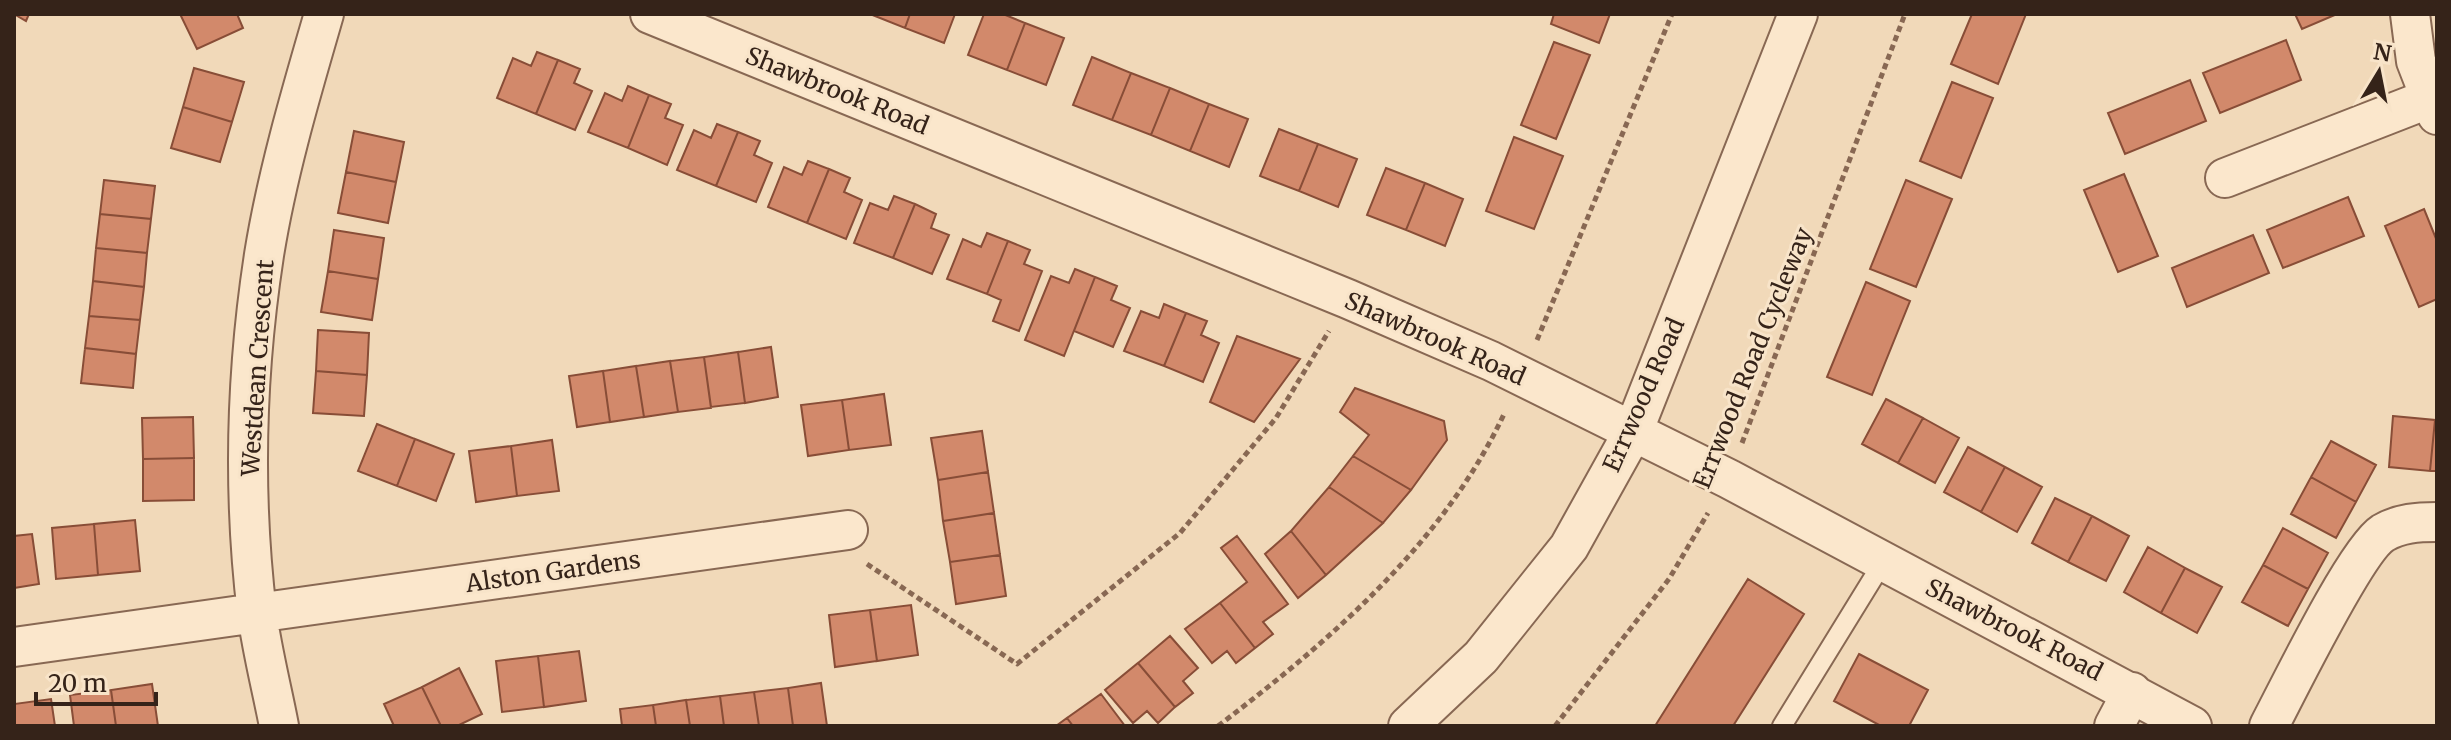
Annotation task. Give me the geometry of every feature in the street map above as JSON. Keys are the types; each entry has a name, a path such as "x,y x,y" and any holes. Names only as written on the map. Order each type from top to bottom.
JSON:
{"street":[{"name":"Westdean Crescent","path":"279,726 257,613 248,471 264,255 294,121 324,14"},
{"name":"Shawbrook Road","path":"650,14 727,29 1491,361 1729,479 2192,726"},
{"name":"Errwood Road","path":"1408,726 1481,657 1569,547 1633,432 1798,14"},
{"path":"2225,178 2433,107 2416,61 2410,14"},
{"path":"2269,726 2361,559 2374,542 2381,534 2409,522 2437,522"},
{"name":"Alston Gardens","path":"14,647 848,530"},
{"path":"2114,726 2132,692"}],"lane":[{"path":"1782,726 1883,562"}],"path":[{"name":"Errwood Road Cycleway","path":"1555,726 1669,579 1729,479 1905,14"},
{"path":"848,530 867,563 1017,664 1180,533 1276,418 1348,299"}],"building":[{"path":"14,14 29,14 26,21"},
{"path":"180,14 237,14 243,28 197,49"},
{"path":"870,14 910,14 905,28"},
{"path":"910,14 955,14 944,43 905,28"},
{"path":"984,14 1003,14 1025,23 1007,70 968,55"},
{"path":"1554,14 1610,14 1599,43 1551,24"},
{"path":"1972,14 2026,14 1998,84 1951,64"},
{"path":"2295,14 2337,14 2302,29"},
{"path":"1025,23 1064,38 1046,85 1007,70"},
{"path":"2286,40 2301,80 2220,113 2203,73"},
{"path":"1554,42 1590,55 1556,139 1521,125"},
{"path":"537,52 558,60 536,114 497,98 513,58 531,66"},
{"path":"1092,57 1131,73 1112,120 1073,105"},
{"path":"558,60 580,69 574,83 592,91 575,130 536,114"},
{"path":"194,68 244,82 232,122 183,107"},
{"path":"1131,73 1170,88 1151,135 1112,120"},
{"path":"2190,80 2206,121 2125,154 2108,113"},
{"path":"1952,82 1993,98 1961,178 1920,161"},
{"path":"628,86 649,95 628,148 588,132 605,93 622,101"},
{"path":"1170,88 1209,104 1190,151 1151,135"},
{"path":"649,95 671,104 665,118 683,125 667,165 628,148"},
{"path":"1209,104 1248,119 1229,167 1190,151"},
{"path":"183,107 232,122 220,162 171,148"},
{"path":"717,124 738,132 716,186 677,170 694,130 711,138"},
{"path":"1279,129 1318,144 1299,191 1260,176"},
{"path":"354,131 404,142 396,182 346,172"},
{"path":"738,132 760,141 754,155 772,163 756,202 716,186"},
{"path":"1514,137 1563,156 1534,229 1486,211"},
{"path":"1318,144 1357,159 1338,207 1299,191"},
{"path":"808,161 829,169 807,223 768,207 784,167 802,175"},
{"path":"1386,168 1425,183 1406,230 1367,215"},
{"path":"829,169 850,178 844,192 862,200 846,239 807,223"},
{"path":"346,172 396,182 388,223 338,213"},
{"path":"2124,174 2158,256 2118,272 2084,190"},
{"path":"104,180 155,186 151,219 100,214"},
{"path":"1906,180 1952,199 1916,287 1870,269"},
{"path":"1425,183 1463,199 1445,246 1406,230"},
{"path":"894,196 915,204 893,258 854,243 870,203 888,210"},
{"path":"2348,197 2364,236 2283,268 2267,230"},
{"path":"915,204 936,214 931,228 949,235 932,274 893,258"},
{"path":"2424,209 2437,241 2437,299 2419,307 2385,226"},
{"path":"100,214 151,219 147,253 96,248"},
{"path":"334,230 384,238 378,279 328,271"},
{"path":"987,233 1008,241 987,294 947,279 963,239 981,247"},
{"path":"2253,235 2269,273 2187,307 2172,268"},
{"path":"1008,241 1030,250 1024,264 1042,271 1019,331 993,321 1001,300 987,294"},
{"path":"96,248 147,253 144,287 93,281"},
{"path":"1075,269 1095,277 1064,356 1025,340 1051,276 1069,283"},
{"path":"328,271 378,279 372,320 321,312"},
{"path":"1095,277 1117,286 1111,300 1130,308 1113,347 1074,331"},
{"path":"93,281 144,287 140,320 89,316"},
{"path":"1866,282 1910,301 1872,395 1827,377"},
{"path":"1164,304 1186,313 1164,366 1124,351 1141,311 1159,318"},
{"path":"1186,313 1207,321 1201,335 1219,343 1203,382 1164,366"},
{"path":"89,316 140,320 136,354 85,348"},
{"path":"318,330 369,333 367,375 316,371"},
{"path":"1237,336 1300,359 1254,422 1210,402"},
{"path":"771,347 778,397 745,403 738,352"},
{"path":"85,348 136,354 133,388 81,383"},
{"path":"738,352 745,403 711,407 704,357"},
{"path":"704,357 711,408 678,412 670,361"},
{"path":"670,361 678,412 644,417 636,366"},
{"path":"636,366 644,417 610,422 603,371"},
{"path":"316,371 367,375 364,416 313,413"},
{"path":"603,371 610,422 577,427 569,376"},
{"path":"1355,388 1444,421 1447,440 1411,490 1353,456 1369,435 1340,412"},
{"path":"884,394 891,445 849,450 842,400"},
{"path":"1886,399 1923,418 1898,463 1862,444"},
{"path":"842,400 849,450 808,456 801,405"},
{"path":"2393,416 2435,420 2430,471 2389,467"},
{"path":"193,417 194,458 143,459 142,418"},
{"path":"1923,418 1959,438 1935,483 1898,463"},
{"path":"2435,420 2437,471 2430,471"},
{"path":"377,424 415,439 397,486 358,471"},
{"path":"982,431 988,472 938,480 931,438"},
{"path":"415,439 454,454 436,501 397,486"},
{"path":"552,440 559,491 517,496 511,446"},
{"path":"2331,441 2376,465 2356,502 2311,477"},
{"path":"511,446 517,496 476,502 469,451"},
{"path":"1968,447 2005,467 1981,512 1944,492"},
{"path":"1353,456 1411,490 1383,523 1329,487"},
{"path":"194,458 194,500 143,501 143,459"},
{"path":"2005,467 2042,487 2017,532 1981,512"},
{"path":"988,472 994,513 943,521 938,480"},
{"path":"2311,477 2356,502 2336,538 2291,514"},
{"path":"1329,487 1383,523 1326,575 1291,531"},
{"path":"2055,498 2092,516 2068,562 2032,543"},
{"path":"994,513 1000,555 950,562 943,521"},
{"path":"2092,516 2129,536 2106,581 2068,562"},
{"path":"135,520 140,571 98,575 94,524"},
{"path":"94,524 98,575 56,579 52,528"},
{"path":"2283,528 2328,553 2308,589 2263,565"},
{"path":"1291,531 1326,575 1298,598 1265,554"},
{"path":"32,534 39,584 14,588 14,536"},
{"path":"1237,536 1288,604 1263,622 1273,634 1255,648 1220,603 1247,582 1221,548"},
{"path":"2148,547 2185,568 2161,613 2124,592"},
{"path":"1000,555 1006,596 956,604 950,562"},
{"path":"2263,565 2308,589 2288,626 2242,602"},
{"path":"2185,568 2222,587 2197,633 2161,613"},
{"path":"1748,579 1804,614 1733,726 1655,726"},
{"path":"1220,603 1255,648 1236,663 1227,651 1212,663 1185,629"},
{"path":"911,605 918,655 877,661 870,610"},
{"path":"870,610 877,661 835,667 829,615"},
{"path":"1170,636 1198,668 1183,681 1193,693 1175,707 1138,663"},
{"path":"579,651 586,701 544,707 538,656"},
{"path":"1859,654 1928,690 1909,726 1881,726 1834,701"},
{"path":"538,656 544,707 502,712 496,661"},
{"path":"1138,663 1175,707 1158,723 1147,711 1133,723 1105,690"},
{"path":"459,668 482,714 457,726 441,726 422,687"},
{"path":"821,683 827,726 793,726 788,688"},
{"path":"152,684 158,726 116,726 111,690"},
{"path":"422,687 441,726 394,726 384,704"},
{"path":"788,688 793,726 759,726 754,692"},
{"path":"111,690 116,726 74,726 70,695"},
{"path":"754,692 759,726 724,726 720,696"},
{"path":"1101,694 1125,726 1073,726 1067,718"},
{"path":"720,696 724,726 690,726 686,700"},
{"path":"51,699 55,726 14,726 14,704"},
{"path":"686,700 690,726 656,726 653,705"},
{"path":"653,705 656,726 622,726 620,709"},
{"path":"1067,718 1073,726 1056,726"}]}
